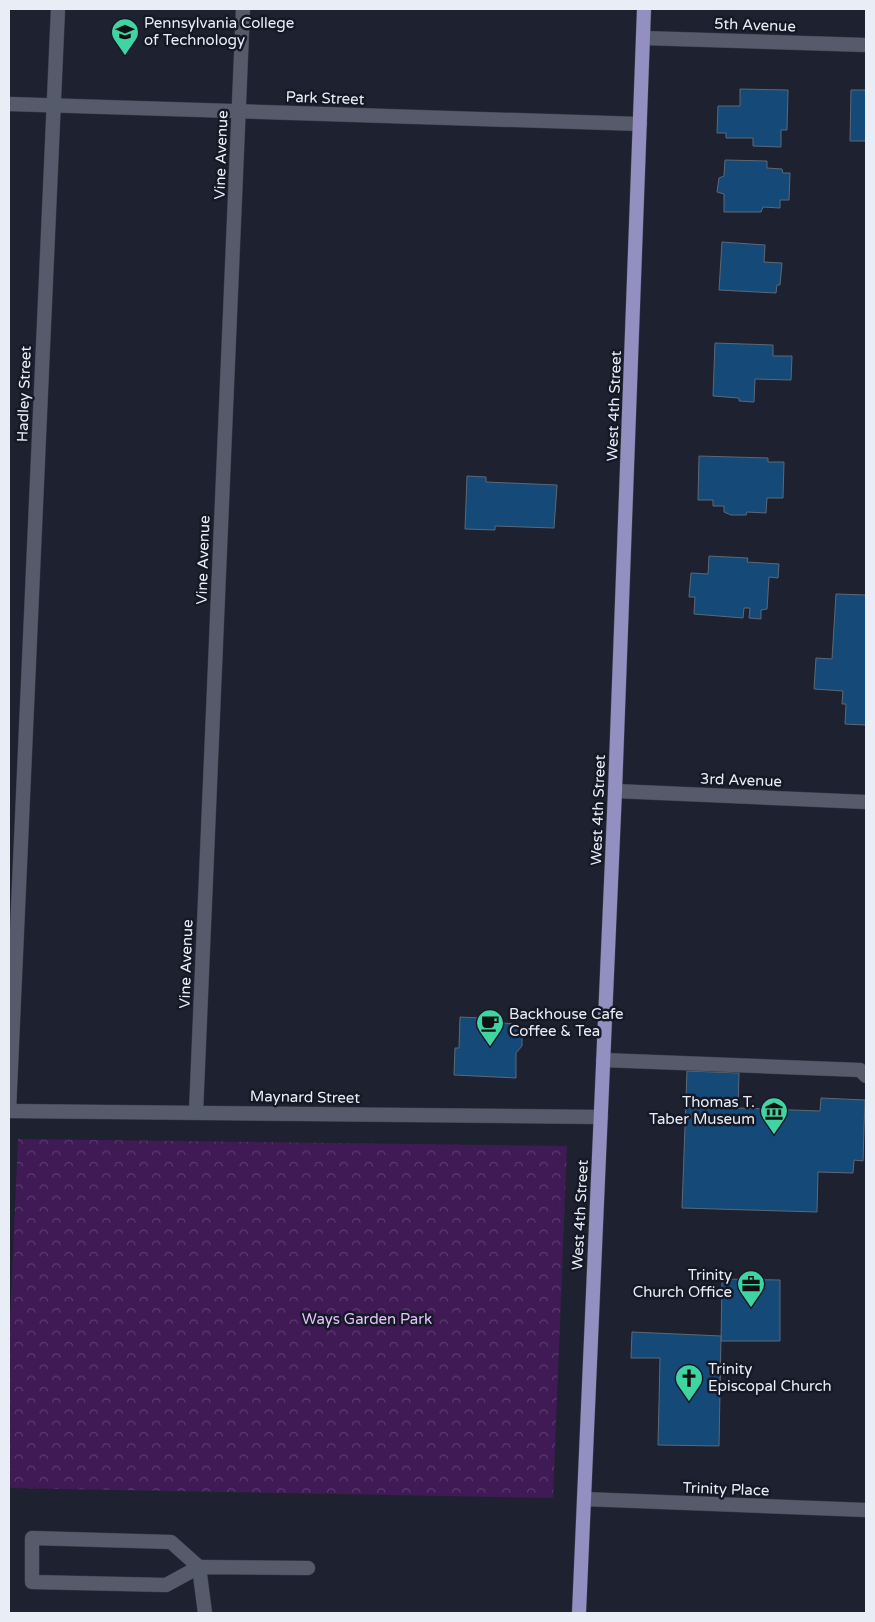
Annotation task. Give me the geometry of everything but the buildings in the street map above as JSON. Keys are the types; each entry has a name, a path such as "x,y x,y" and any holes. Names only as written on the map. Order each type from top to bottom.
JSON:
{"main road":[{"name":"West 4th Street","path":"579,1613 615,791 644,9"}],"street":[{"name":"Hadley Street","path":"9,1111 58,9"},
{"name":"Vine Avenue","path":"196,1112 243,9"},
{"name":"5th Avenue","path":"643,38 866,45"},
{"name":"Park Street","path":"9,104 640,124"},
{"name":"3rd Avenue","path":"615,791 866,802"},
{"path":"603,1060 860,1070 866,1076"},
{"name":"Maynard Street","path":"9,1111 601,1117"},
{"name":"Trinity Place","path":"584,1500 866,1510"},
{"path":"205,1613 199,1567 171,1542 32,1538 32,1582 166,1585 199,1567 308,1568"}],"green space":[{"name":"Ways Garden Park","path":"18,1139 567,1146 553,1498 9,1488 9,1344"}],"place":[{"name":"Pennsylvania College of Technology","path":"125,56"},
{"name":"Backhouse Cafe Coffee & Tea","path":"490,1047"},
{"name":"Thomas T. Taber Museum","path":"774,1135"},
{"name":"Trinity Church Office","path":"751,1308"},
{"name":"Trinity Episcopal Church","path":"689,1402"}]}
